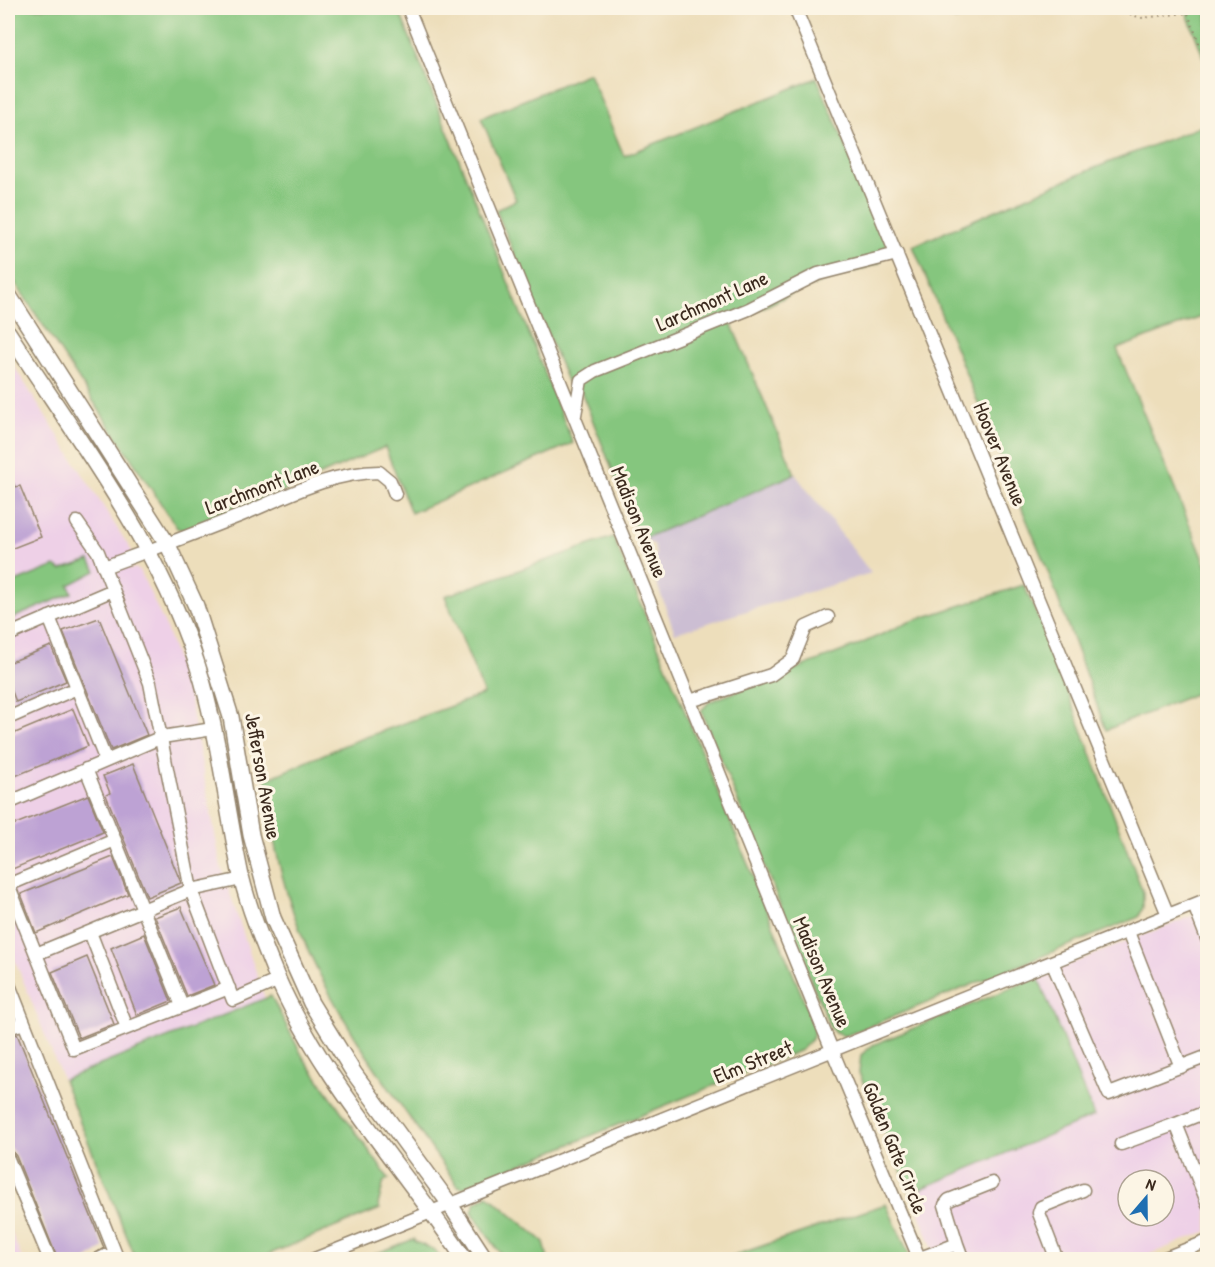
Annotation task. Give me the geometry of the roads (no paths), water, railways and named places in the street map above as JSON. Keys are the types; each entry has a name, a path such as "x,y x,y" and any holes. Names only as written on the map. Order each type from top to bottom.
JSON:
{"main road":[{"name":"Jefferson Avenue","path":"8,294 13,306 168,545 196,606 226,699 251,835 273,918 311,1003 354,1073 449,1203 486,1260"},
{"name":"Jefferson Avenue","path":"8,332 135,524 168,587 202,679 242,879 279,980 298,1019 344,1092 465,1260"},
{"path":"242,879 249,880 271,933 290,959"}],"street":[{"name":"Madison Avenue","path":"408,8 822,1026 835,1051"},
{"name":"Hoover Avenue","path":"795,8 1168,915"},
{"name":"Larchmont Lane","path":"574,416 581,380 595,370 749,309 818,274 897,254"},
{"name":"Larchmont Lane","path":"168,545 312,485 359,473 379,472 390,482 395,494"},
{"path":"77,522 98,552 150,683 162,737 182,854 191,890 233,1000 279,980"},
{"path":"104,567 168,545"},
{"path":"8,635 113,590"},
{"path":"49,617 106,761"},
{"path":"690,701 771,675 793,659 806,627 828,617"},
{"path":"8,718 77,688"},
{"path":"8,803 162,737 213,729"},
{"path":"86,769 182,1006"},
{"path":"115,840 8,884 74,1049 228,988"},
{"path":"36,954 191,890 242,879"},
{"name":"Elm Street","path":"312,1260 428,1211 835,1051 1208,899"},
{"path":"1194,905 1208,941"},
{"path":"90,932 128,1028"},
{"path":"1128,932 1181,1067"},
{"path":"1052,962 1106,1092 1112,1094 1208,1056"},
{"path":"8,982 118,1260"},
{"path":"8,1028 24,1023"},
{"name":"Golden Gate Circle","path":"835,1051 920,1259"},
{"path":"1121,1144 1208,1111"},
{"path":"1176,1124 1208,1204"},
{"path":"8,1159 50,1260"},
{"path":"963,1260 945,1205 949,1200 992,1183"},
{"path":"1057,1260 1039,1214 1041,1207 1083,1190"},
{"path":"1160,1260 1208,1241"},
{"path":"920,1259 957,1244"},
{"path":"97,1260 105,1256 118,1260"}]}
